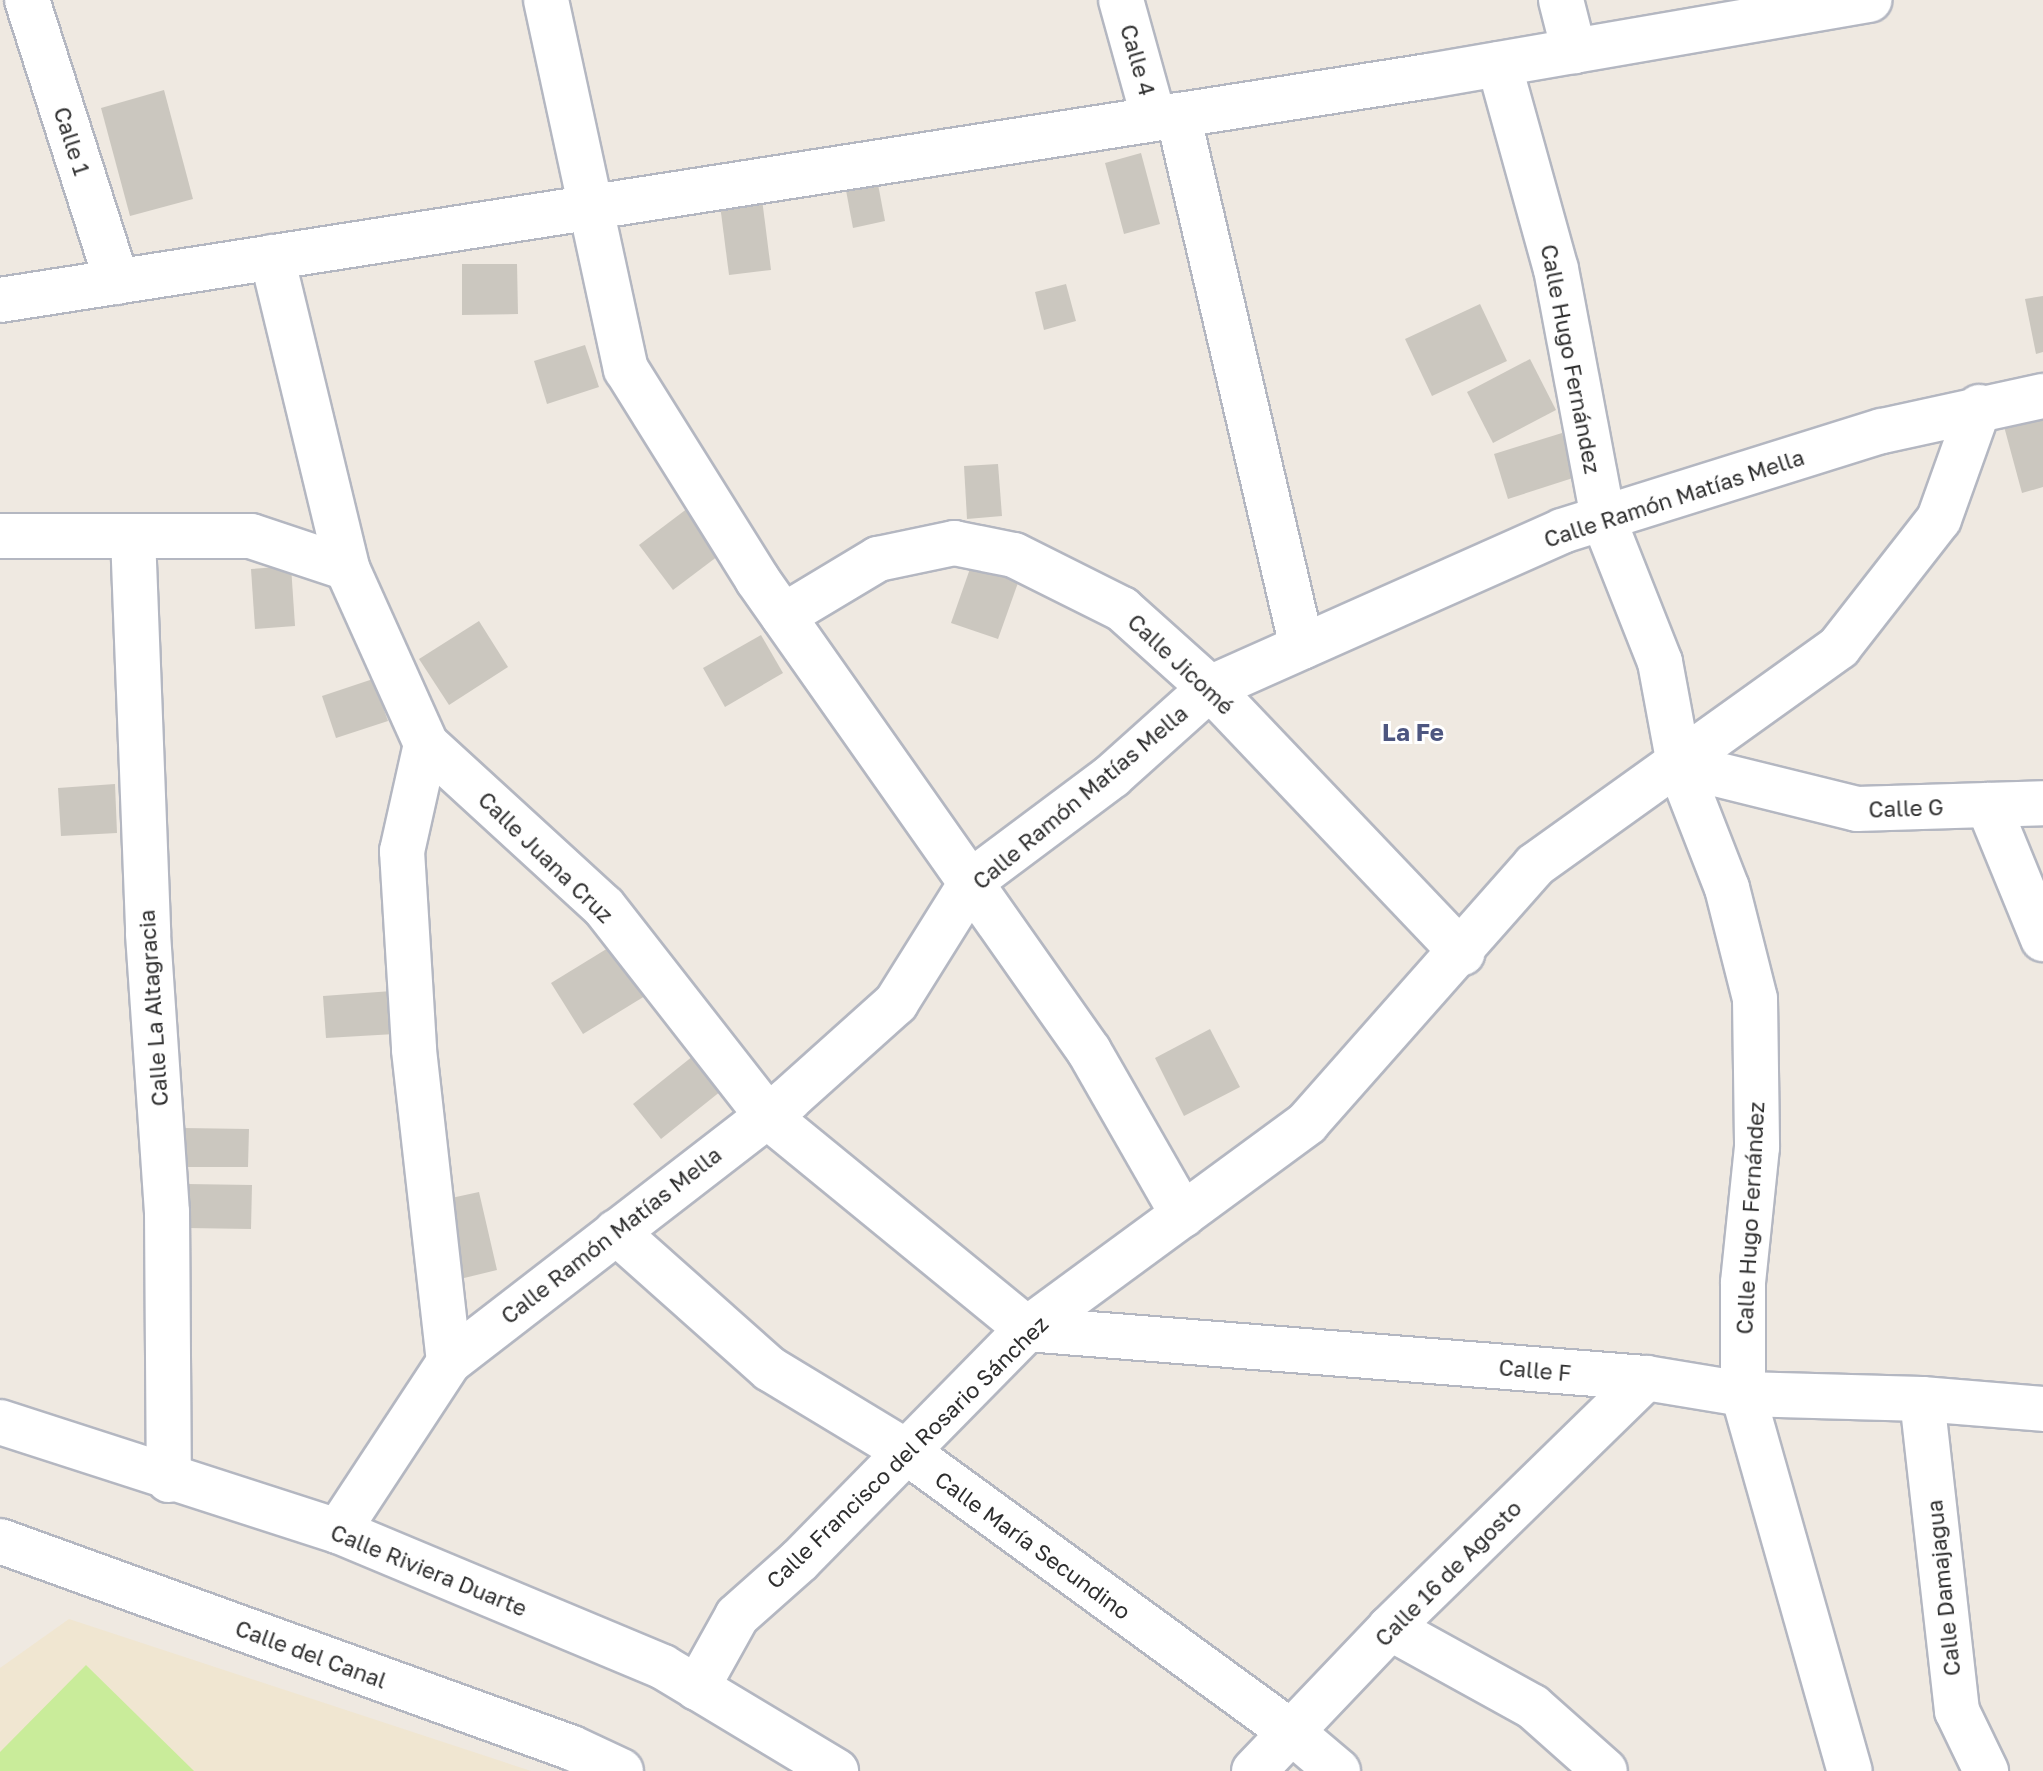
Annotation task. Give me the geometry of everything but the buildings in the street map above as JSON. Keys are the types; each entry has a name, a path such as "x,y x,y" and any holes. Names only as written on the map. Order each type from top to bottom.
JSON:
{"street":[{"path":"546,0 626,369 783,616 973,880 1089,1051 1183,1215"},
{"name":"Calle 4","path":"1121,0 1166,117 1302,647"},
{"path":"1561,0 1574,51"},
{"path":"0,300 1499,64 1869,0"},
{"name":"Calle 1","path":"24,4 117,282"},
{"name":"Calle Hugo Fernández","path":"1499,64 1556,269 1603,518 1660,662 1679,765 1727,888 1755,999 1757,1147 1743,1283 1743,1394 1850,1771"},
{"name":"Calle Juana Cruz","path":"272,257 347,568 426,744 604,907 767,1116 1027,1329"},
{"name":"Calle Ramón Matías Mella","path":"338,1531 449,1362 767,1116 896,1003 973,880 1112,776 1210,688 1562,531 1882,431 1979,407 2043,396"},
{"name":"Calle Francisco del Rosario Sánchez","path":"697,1688 737,1616 907,1452 1027,1329 1307,1123 1462,953 1535,865 1679,765 1839,647 1939,519 1979,407"},
{"path":"0,536 251,536 347,568"},
{"name":"Calle La Altagracia","path":"133,536 146,903 167,1212 169,1480"},
{"name":"Calle Jicomé","path":"783,616 878,559 954,543 1014,555 1122,609 1210,688 1462,953"},
{"path":"426,744 402,851 414,1050 449,1362"},
{"name":"Calle G","path":"1679,765 1857,809 2043,803"},
{"path":"1988,805 2043,939"},
{"name":"Calle María Secundino","path":"616,1232 770,1369 907,1452 1293,1733 1338,1771"},
{"name":"Calle F","path":"1027,1329 1646,1378 1743,1394 1922,1399 2043,1409"},
{"name":"Calle 16 de Agosto","path":"1254,1771 1390,1628 1646,1378"},
{"name":"Calle Damajagua","path":"1922,1399 1957,1711 1986,1771"},
{"name":"Calle Riviera Duarte","path":"0,1422 169,1480 338,1531 663,1667 836,1771"},
{"name":"Calle del Canal","path":"0,1541 572,1748 621,1771"},
{"path":"1390,1628 1533,1707 1605,1771"}],"shaded area":[{"path":"69,1619 531,1771 0,1771 0,1668"}],"green space":[{"path":"86,1665 194,1771 0,1771 0,1752"}],"district":[{"name":"La Fe","path":"1413,732"}]}
